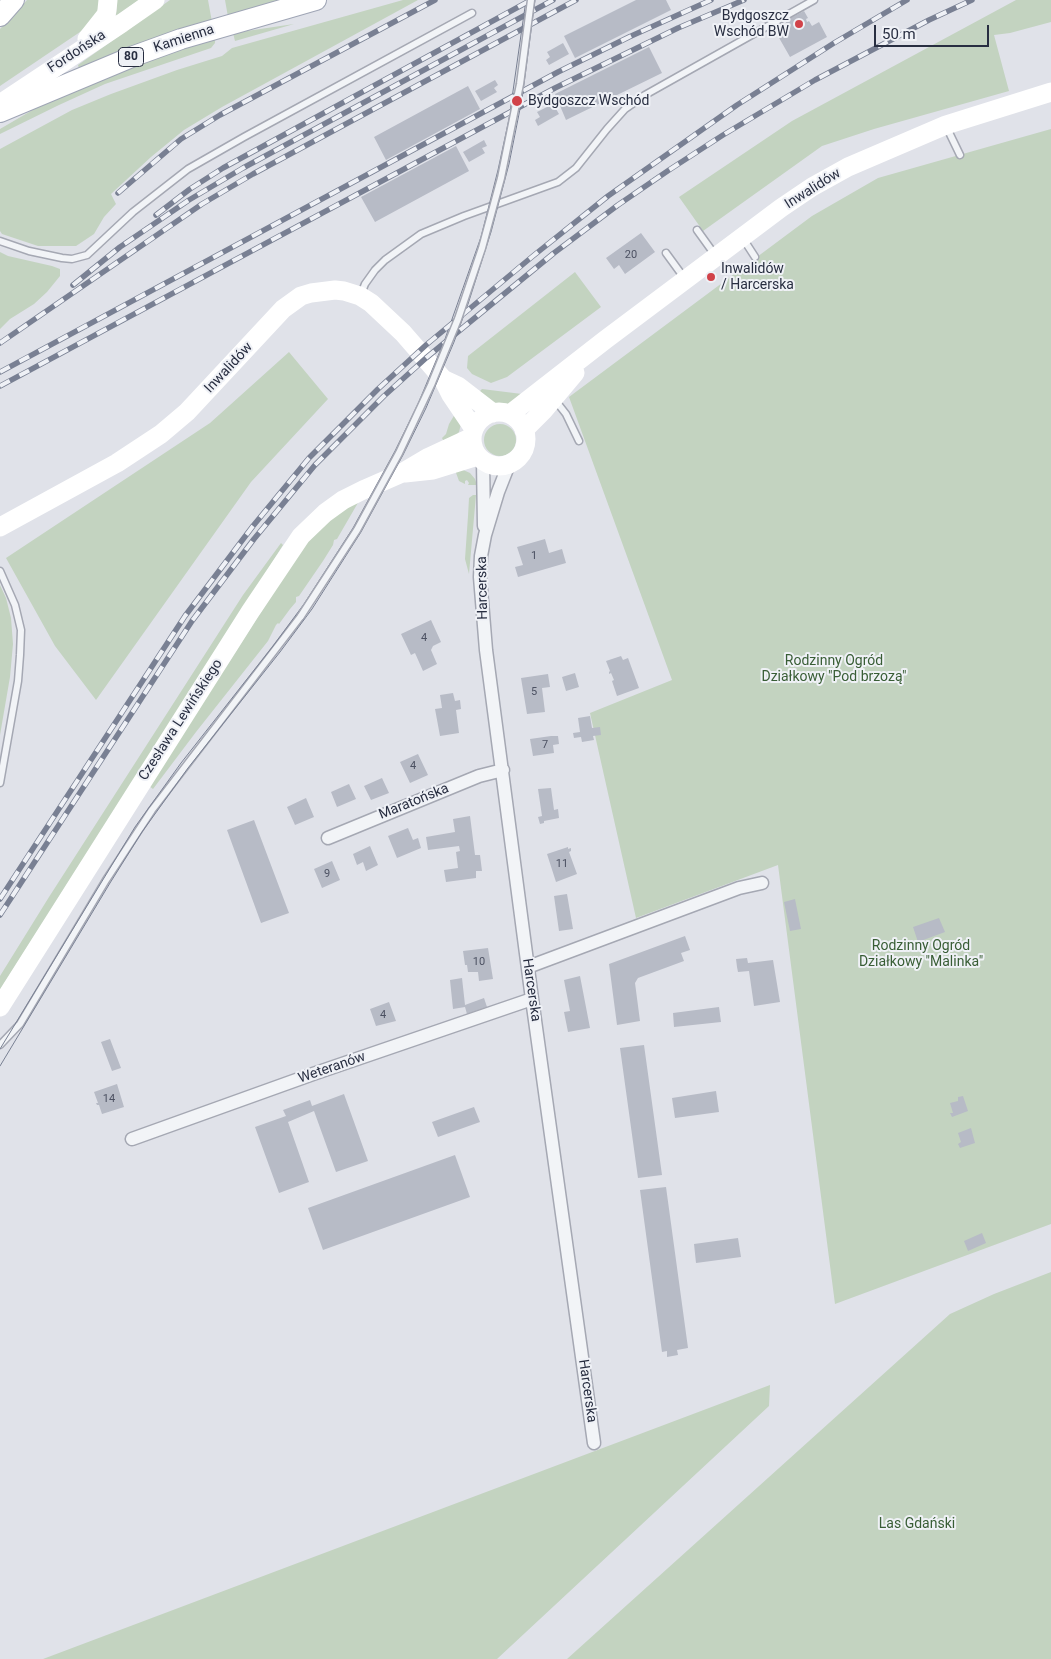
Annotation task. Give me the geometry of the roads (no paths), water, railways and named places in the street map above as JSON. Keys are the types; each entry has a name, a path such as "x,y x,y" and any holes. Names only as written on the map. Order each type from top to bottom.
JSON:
{"main road":[{"path":"0,16 14,0"},
{"name":"Kamienna","path":"0,112 134,56 199,34 316,0"}],"street":[{"path":"72,55 106,15 108,0"},
{"name":"Fordońska","path":"0,104 155,0"},
{"name":"Inwalidów","path":"444,379 501,414 605,340 812,187 892,147 946,125 1051,92"},
{"name":"Inwalidów","path":"0,527 117,464 161,434 188,412 283,309 292,302 311,293 324,290 344,291 360,296 379,310 444,379 473,433"},
{"name":"Inwalidów","path":"524,430 554,399 605,340"},
{"path":"501,414 517,419 524,430 526,444 517,459 509,464 492,465 481,459 474,450 473,433 482,418 501,414"},
{"name":"Czesława Lewińskiego","path":"0,1007 296,543 314,523 343,500 402,473 429,456 473,433"},
{"name":"Czesława Lewińskiego","path":"402,473 432,470 481,459"},
{"name":"Harcerska","path":"481,459 485,536"},
{"name":"Harcerska","path":"509,464 498,492 485,536 480,577 484,632 532,999 594,1443"},
{"name":"Maratońska","path":"328,838 479,776 502,770"},
{"path":"528,967 733,890 762,884"},
{"name":"Weteranów","path":"132,1139 313,1074 532,999"}],"lane":[{"path":"0,1045 20,1024 114,868 152,810 301,616 357,530 399,454 432,385 461,310 482,248 501,178 522,68 531,0"},
{"path":"360,296 365,284 375,270 385,260 421,234 464,216 558,182 576,168 625,109 644,95 814,0"},
{"path":"0,241 29,251 62,258 87,255 133,212 188,169 472,13"},
{"path":"946,125 960,155"},
{"path":"697,230 716,257"},
{"path":"742,238 755,257"},
{"path":"666,253 686,280"},
{"path":"554,399 566,414 579,441"},
{"path":"0,571 15,605 21,638 18,681 0,783"}],"tram line":[{"path":"0,1049 135,827 181,763 304,604 353,528 395,451 418,404 445,339 481,237 509,119 526,0"},
{"path":"0,1066 142,832 188,768 312,609 361,532 403,455 426,408 454,342 491,232 509,164 522,99 535,0"}],"railway":[{"path":"118,193 181,139 220,115 435,0"},
{"path":"156,215 190,189 223,168 531,0"},
{"path":"73,285 120,247 189,200 243,168 553,0"},
{"path":"0,343 202,204 253,174 576,0"},
{"path":"0,372 558,72 711,0"},
{"path":"0,386 555,88 678,28 744,0"},
{"path":"0,899 185,616 253,526 309,458 378,389 426,345 608,196 737,105 834,43 907,0"},
{"path":"0,915 192,621 254,539 315,465 384,396 426,358 554,253 669,170 815,80 929,20 972,0"}],"place":[{"name":"Bydgoszcz Wschód BW","path":"799,24"},
{"name":"Bydgoszcz Wschód","path":"517,101"},
{"name":"Inwalidów / Harcerska","path":"711,277"}],"park label":[{"name":"Rodzinny Ogród Działkowy \"Pod brzozą\"","path":"834,670"},
{"name":"Rodzinny Ogród Działkowy \"Malinka\"","path":"921,954"},
{"name":"Las Gdański","path":"917,1524"}]}
